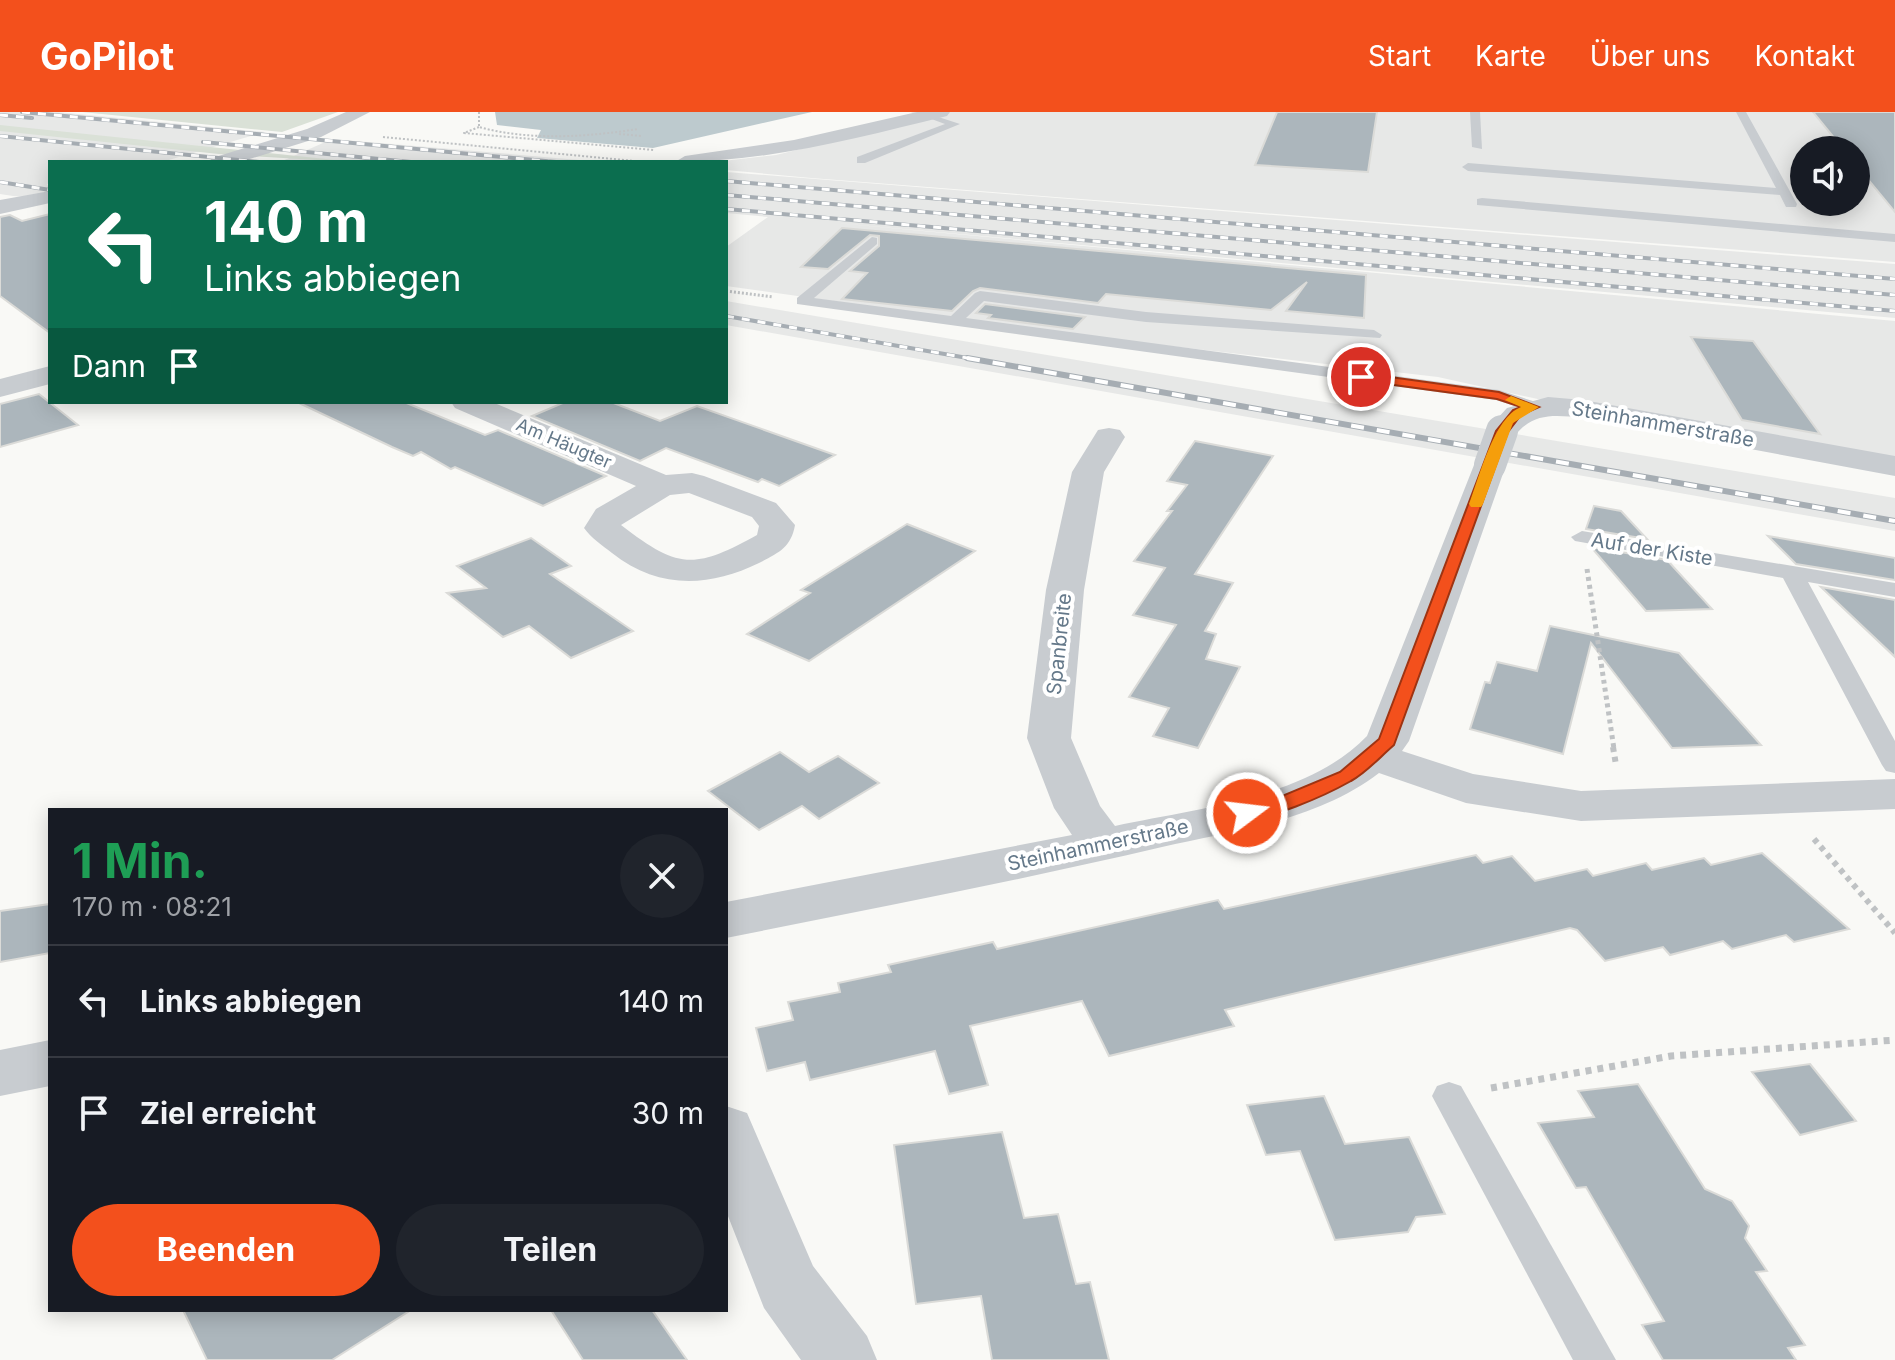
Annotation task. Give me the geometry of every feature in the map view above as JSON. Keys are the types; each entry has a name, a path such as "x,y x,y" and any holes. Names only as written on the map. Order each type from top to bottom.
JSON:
{"street":[{"path":"226,160 314,133 361,112"},
{"path":"699,160 794,146 926,114 976,112"},
{"path":"0,207 48,197"},
{"path":"4,383 48,375"},
{"name":"Am Häugter","path":"471,404 662,485"},
{"name":"Steinhammerstraße","path":"728,920 1103,845 1275,806 1346,776 1387,741 1496,448 1517,413 1533,407 1583,409 1895,466"},
{"name":"Spanbreite","path":"1103,845 1078,808 1049,738 1067,575 1088,472 1109,437"},
{"path":"1373,756 1466,788 1581,806 1895,794"},
{"path":"0,1073 48,1063"},
{"path":"728,1136 788,1286 842,1360"}],"lane":[{"path":"1475,112 1478,147"},
{"path":"1741,112 1804,229"},
{"path":"861,160 955,124 926,114"},
{"path":"1468,167 1784,192"},
{"path":"1482,202 1895,238"},
{"path":"802,301 872,241"},
{"path":"953,323 980,296 1146,317 1374,335"},
{"path":"802,301 1499,395 1533,407"},
{"path":"1126,346 1146,317"},
{"name":"Auf der Kiste","path":"1582,537 1895,590"},
{"path":"1792,573 1895,765"},
{"path":"1449,1096 1595,1360"}],"path":[{"path":"479,112 479,127"},
{"path":"642,136 514,133 479,127 464,133 657,150"},
{"path":"610,134 638,129"},
{"path":"314,133 622,160"},
{"path":"728,291 802,301"},
{"name":"Auf der Kiste","path":"1582,537 1621,805"},
{"path":"1779,799 1895,933"},
{"path":"1449,1096 1671,1056 1895,1040"}],"shaded area":[{"path":"0,112 57,112 265,132 169,160 48,160 48,192 27,197 0,194"},
{"path":"82,112 338,112 282,132"},
{"path":"495,112 812,112 653,148 537,138 541,130 497,125"},
{"path":"911,112 1895,112 1895,262 811,178 728,170 728,160 776,155 920,120"},
{"path":"0,125 331,160 219,154 0,131"},
{"path":"332,139 579,160 285,160"},
{"path":"728,172 1895,264 1895,318 825,222 1895,321 1895,466 1583,409 1438,377 1083,336 728,286 728,246 768,217 728,213"},
{"path":"728,301 1895,498 1895,531 728,325"}],"building":[{"path":"1277,112 1377,112 1368,172 1255,165"},
{"path":"1813,112 1895,112 1895,212 1870,182 1870,136 1833,136"},
{"path":"48,214 48,332 0,296 0,217 10,215 22,221"},
{"path":"842,228 1366,275 1364,318 1286,311 1307,282 1271,310 1106,294 1098,303 980,288 952,311 842,299 867,273 850,271 879,246 879,236 870,235 828,269 801,267"},
{"path":"985,304 1085,317 1073,329 988,318 991,315 976,313"},
{"path":"1691,337 1753,341 1820,434 1742,420"},
{"path":"39,394 78,425 0,447 0,404"},
{"path":"301,404 409,404 485,435 498,430 606,476 543,506 455,467 451,469 421,452 413,456"},
{"path":"560,404 616,404 660,421 697,406 835,455 779,486 762,479 758,482 666,448 640,461 532,416"},
{"path":"1195,441 1273,456 1195,574 1233,583 1205,631 1216,634 1206,659 1240,667 1198,748 1153,736 1169,708 1129,697 1176,625 1133,615 1165,568 1134,561 1172,511 1167,511 1187,485 1167,481"},
{"path":"1594,506 1621,511 1647,539 1586,529"},
{"path":"907,524 975,551 809,661 747,634 810,593 801,590"},
{"path":"1768,536 1895,558 1895,580 1796,564"},
{"path":"531,538 571,566 550,574 633,631 571,658 529,626 503,637 447,593 486,588 457,566"},
{"path":"1591,547 1667,560 1712,609 1646,611"},
{"path":"1821,587 1895,600 1895,657"},
{"path":"1550,626 1679,653 1761,745 1672,748 1591,643 1563,754 1470,729 1485,682 1490,683 1497,662 1537,671"},
{"path":"780,752 809,772 838,756 879,783 819,819 802,806 759,830 708,791"},
{"path":"1762,853 1849,929 1794,942 1786,935 1732,949 1723,941 1670,955 1663,947 1605,961 1577,930 1570,928 1225,1010 1234,1026 1109,1056 1082,1001 970,1026 988,1085 949,1094 935,1051 810,1080 805,1062 767,1071 756,1028 793,1020 788,1002 840,992 838,983 891,972 888,965 993,942 997,949 1218,900 1224,909 1476,855 1483,863 1512,856 1535,881 1587,869 1593,876 1646,863 1652,870 1704,858 1711,865"},
{"path":"48,904 48,953 0,962 0,911"},
{"path":"1810,1064 1856,1121 1800,1135 1752,1072"},
{"path":"1638,1084 1705,1189 1732,1201 1749,1226 1745,1238 1767,1271 1756,1272 1805,1345 1788,1348 1796,1360 1663,1360 1642,1325 1664,1321 1586,1187 1576,1188 1538,1123 1594,1117 1578,1091"},
{"path":"1324,1096 1345,1144 1409,1137 1445,1214 1416,1217 1408,1232 1335,1240 1300,1151 1266,1155 1247,1105"},
{"path":"1002,1132 1024,1218 1058,1214 1076,1284 1090,1282 1109,1360 992,1360 981,1296 916,1304 894,1145"},
{"path":"184,1312 408,1312 332,1360 207,1360"},
{"path":"552,1312 653,1312 687,1360 583,1360"}],"railway":[{"path":"22,112 535,160"},
{"path":"0,115 32,118"},
{"path":"0,136 239,160"},
{"path":"203,142 390,160"},
{"path":"728,181 1895,279"},
{"path":"0,182 48,190"},
{"path":"728,195 1895,295"},
{"path":"728,209 1895,311"},
{"path":"728,316 979,360"},
{"path":"967,358 1895,521"}],"slow traffic":[{"path":"1476,504 1502,431 1517,413 1533,407 1511,400"}],"route":[{"path":"1247,813 1275,806 1346,776 1387,741 1502,431 1517,413 1533,407 1499,395 1361,377"}]}
